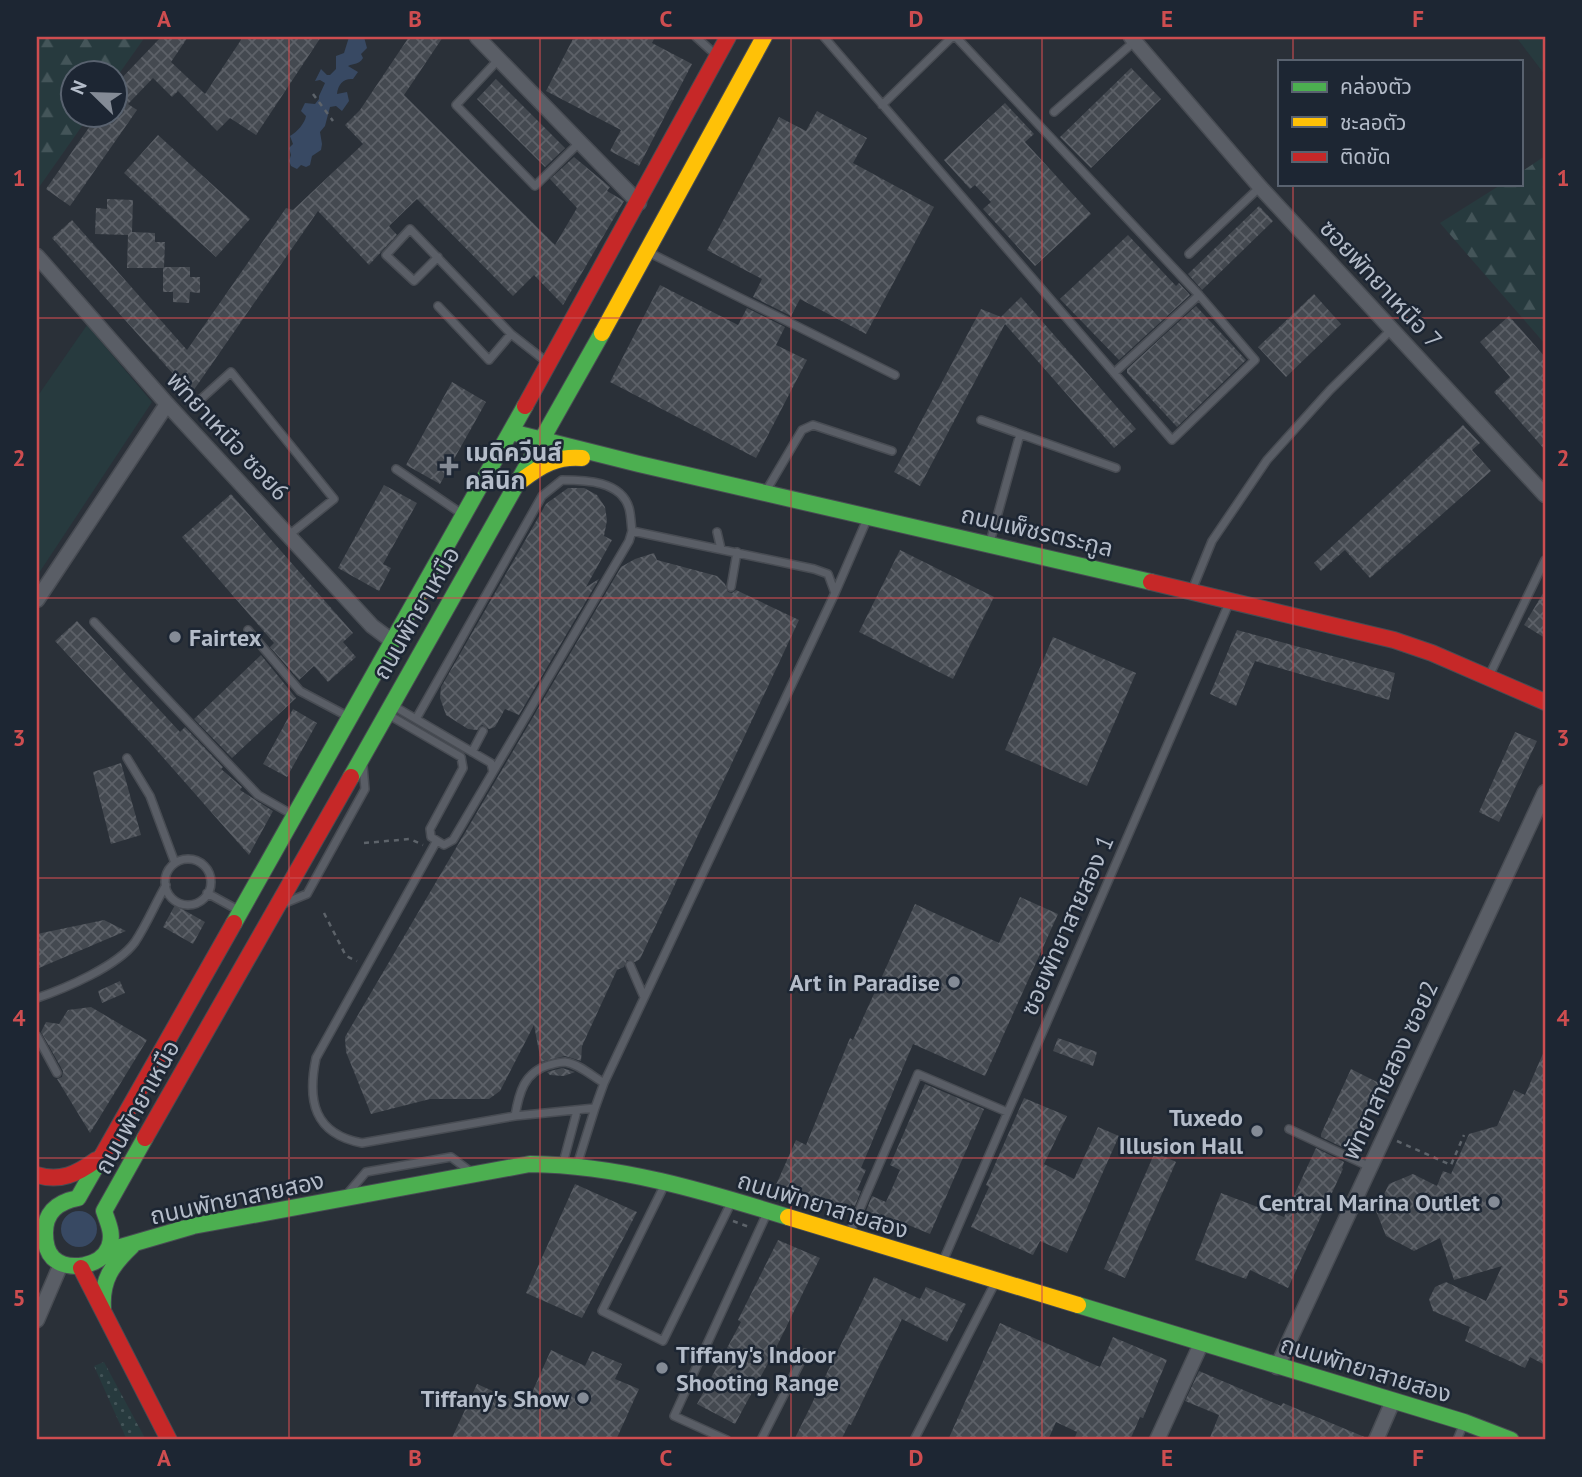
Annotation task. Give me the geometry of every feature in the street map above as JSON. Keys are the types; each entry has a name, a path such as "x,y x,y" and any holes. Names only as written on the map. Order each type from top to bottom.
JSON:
{"main road":[{"name":"ถนนพัทยาเหนือ","path":"40,1228 58,1204 78,1198 639,203 728,37"},
{"name":"ถนนพัทยาเหนือ","path":"107,1251 112,1230 104,1211 648,251 764,37"},
{"name":"ถนนเพ็ชรตระกูล","path":"510,432 1394,640 1432,653 1545,702"},
{"path":"513,486 544,463 562,456 639,464"},
{"path":"37,1175 45,1178 65,1178 79,1173 102,1154"},
{"name":"ถนนพัทยาสายสอง","path":"81,1268 97,1262 107,1251 193,1226 530,1164 570,1165 666,1182 732,1200 1464,1422 1511,1440"},
{"path":"40,1228 45,1247 53,1258 61,1264 81,1268 169,1440"},
{"path":"104,1317 101,1291 106,1276 115,1262 134,1243"}],"street":[{"path":"477,37 639,203"},
{"name":"ซอยพัทยาเหนือ 7","path":"1133,39 1260,187 1545,495"},
{"name":"พัทยาเหนือ ซอย6","path":"37,256 166,404 372,626 393,641"},
{"path":"37,600 166,404"},
{"name":"พัทยาสายสอง ซอย2","path":"1277,1367 1545,792"},
{"path":"37,1320 61,1264"},
{"path":"1157,1440 1201,1344"},
{"path":"1376,1440 1392,1401"}],"lane":[{"path":"696,37 717,56"},
{"path":"824,37 882,105 1172,440 1255,360 1199,295 954,37 882,105"},
{"path":"1054,112 1133,39"},
{"path":"498,60 456,105 535,186 580,142"},
{"path":"1189,254 1260,187"},
{"path":"438,257 414,281 386,255 410,229 438,257 511,334 549,363"},
{"path":"648,251 895,375"},
{"path":"1114,373 1199,295"},
{"path":"438,306 489,360 511,334"},
{"path":"1191,591 1212,541 1267,460 1330,390 1392,329"},
{"path":"201,399 231,372 334,499 289,536"},
{"path":"981,420 1116,468"},
{"path":"766,491 802,430 808,426 813,425 892,451"},
{"path":"990,543 1020,434"},
{"path":"396,468 464,515"},
{"path":"388,708 461,757 464,762 430,828 431,837 444,845 453,840 629,541 632,531 629,506 616,489 587,480 562,480 542,496 416,719"},
{"path":"570,1165 604,1083 869,516"},
{"path":"632,531 814,569 828,574 835,593"},
{"path":"717,532 721,549"},
{"path":"731,587 737,552"},
{"path":"1488,677 1545,560"},
{"name":"ซอยพัทยาสายสอง 1","path":"941,1265 1230,601"},
{"path":"94,622 258,795 294,815"},
{"path":"248,630 300,691 349,717"},
{"path":"388,708 416,719 491,763 493,772"},
{"path":"472,752 483,731"},
{"path":"127,758 150,796 175,863"},
{"path":"436,842 316,1058 311,1092 317,1114 333,1134 362,1143 515,1116 595,1108"},
{"path":"188,859 202,864 211,883 207,893 199,901 184,904 171,897 166,885 166,875 175,863 188,859"},
{"path":"37,998 105,967 134,944 166,885"},
{"path":"207,893 240,911"},
{"path":"630,965 645,997"},
{"path":"37,1037 57,1073"},
{"path":"515,1116 523,1084 536,1069 564,1062 604,1083"},
{"path":"848,1236 918,1074 1007,1112"},
{"path":"570,1165 577,1111"},
{"path":"1289,1129 1370,1167"},
{"path":"666,1182 603,1311 663,1341 732,1200"},
{"path":"727,1440 674,1416 768,1211"},
{"path":"914,1440 996,1280"},
{"path":"761,1440 804,1353"},
{"path":"1457,1440 1464,1422"}],"path":[{"path":"313,94 333,121"},
{"path":"364,844 410,839 429,848"},
{"path":"324,913 346,957 358,962"},
{"path":"1385,1136 1451,1165 1464,1136"},
{"path":"724,1218 759,1230"}],"green space":[{"path":"37,37 145,37 129,60 60,60 60,130 79,130 37,190"},
{"path":"1516,37 1545,37 1545,75"},
{"path":"1545,156 1545,344 1440,223 1499,186 1522,186 1522,171"},
{"path":"87,325 152,402 37,576 37,397"},
{"path":"104,1362 146,1440 127,1440 94,1366"}],"water":[{"path":"349,37 364,37 367,48 358,63 348,66 358,72 353,79 342,82 339,87 337,94 347,92 349,101 342,111 336,106 330,107 325,126 320,132 321,150 312,156 310,165 301,165 297,169 291,166 289,161 289,148 293,144 290,136 304,122 306,116 301,111 305,103 315,104 319,99 325,83 315,81 321,69 330,75 336,69 336,56 344,53"},
{"path":"79,1211 92,1216 97,1229 92,1242 79,1247 66,1242 61,1229 66,1216"}],"building":[{"path":"161,37 188,37 171,62 205,94 243,37 321,37 256,135 230,118 217,131 178,91 172,97 153,78 130,102 130,69"},
{"path":"409,37 443,37 404,95 555,245 577,208 550,179 574,157 610,187 607,191 624,201 563,305 534,275 513,296 417,199 389,226 397,235 369,265 318,211 191,394 52,238 72,220 187,350 286,208 293,210 363,144 345,125 360,110"},
{"path":"574,37 655,37 652,43 692,64 639,166 610,151 621,130 546,91"},
{"path":"1131,68 1161,99 1091,168 1060,137"},
{"path":"496,79 565,148 545,167 477,99"},
{"path":"1005,103 1034,134 1025,142 1091,214 1035,266 983,209 991,202 975,185 970,189 944,160"},
{"path":"130,105 137,110 130,120"},
{"path":"817,111 867,138 853,163 934,207 866,334 800,299 791,316 753,297 762,279 707,250 779,117 806,131"},
{"path":"87,130 123,130 70,206 46,189"},
{"path":"158,135 250,219 216,257 124,173"},
{"path":"107,199 133,200 132,232 155,233 155,242 165,242 164,267 190,267 190,277 200,277 200,293 190,292 189,303 173,302 173,292 163,292 163,268 127,268 128,235 95,234 96,208 107,209"},
{"path":"1259,206 1273,221 1202,290 1188,274"},
{"path":"1128,235 1176,286 1179,283 1190,295 1119,360 1060,299"},
{"path":"660,285 738,325 747,308 785,327 776,345 807,360 756,458 610,382"},
{"path":"1314,294 1341,324 1286,377 1258,347"},
{"path":"1021,297 1136,429 1114,448 1005,324 920,486 894,472 981,309 1001,317"},
{"path":"1196,306 1246,360 1177,427 1127,373 1127,369"},
{"path":"1509,316 1545,357 1545,450 1494,392 1510,377 1480,342"},
{"path":"452,382 486,402 440,484 406,465"},
{"path":"1463,425 1480,443 1472,450 1491,471 1370,578 1345,550 1321,571 1314,563"},
{"path":"384,485 417,503 383,564 391,568 379,591 338,568"},
{"path":"568,488 584,488 597,495 605,507 607,520 604,536 612,540 586,587 599,579 519,715 505,709 495,727 489,729 482,725 477,730 468,729 446,715 440,698 441,687 546,504"},
{"path":"231,494 353,633 343,642 356,657 328,682 314,666 299,680 270,647 274,643 182,537"},
{"path":"900,550 994,597 953,679 859,632"},
{"path":"654,553 657,560 717,576 728,592 736,590 799,620 640,959 635,962 627,960 624,967 617,970 582,1046 581,1061 565,1056 541,1062 534,1025 500,1091 489,1099 430,1099 371,1114 346,1052 345,1037 621,567"},
{"path":"1545,590 1545,638 1524,625"},
{"path":"77,621 180,732 185,727 223,767 221,769 242,787 240,790 273,811 249,855 55,641"},
{"path":"1237,630 1395,673 1389,700 1255,661 1236,706 1210,694"},
{"path":"1053,637 1136,673 1087,786 1005,750"},
{"path":"261,655 296,698 232,758 194,719"},
{"path":"293,709 317,723 287,777 263,764"},
{"path":"1515,732 1537,741 1499,822 1479,812"},
{"path":"121,763 141,835 111,844 93,772"},
{"name":"Art in Paradise","path":"1020,897 1058,914 985,1076 913,1044 861,1168 866,1170 857,1190 861,1191 855,1206 851,1204 849,1211 775,1187 796,1140 806,1145 850,1038 853,1040 915,904 999,943"},
{"path":"175,905 205,922 193,944 163,927"},
{"path":"104,920 126,931 39,968 37,934"},
{"path":"120,981 125,993 102,1003 98,991"},
{"path":"91,1007 147,1040 90,1133 57,1079 62,1077 63,1071 41,1032 46,1022 59,1024 68,1010"},
{"path":"1058,1038 1097,1052 1093,1066 1053,1051"},
{"name":"Central Marina Outlet","path":"1545,1049 1545,1365 1530,1357 1525,1368 1465,1341 1470,1327 1433,1311 1429,1299 1435,1287 1446,1282 1486,1301 1502,1266 1454,1280 1440,1238 1414,1251 1386,1236 1376,1211 1389,1184 1413,1174 1437,1186 1443,1171 1451,1174 1469,1134 1497,1126 1514,1090 1525,1095"},
{"path":"562,1068 575,1072 564,1076 550,1075 547,1072"},
{"path":"1351,1069 1381,1084 1350,1151 1321,1137 1321,1134"},
{"path":"925,1084 984,1109 930,1234 866,1211 872,1196 886,1202 900,1170 890,1165"},
{"path":"1024,1098 1067,1116 1044,1164 1074,1179 1098,1127 1119,1136 1067,1253 1040,1241 1033,1255 971,1227"},
{"path":"1316,1148 1344,1162 1343,1169 1288,1288 1250,1270 1246,1279 1195,1260 1221,1193 1284,1217"},
{"path":"1155,1152 1176,1162 1125,1278 1104,1269"},
{"path":"575,1184 637,1212 582,1318 526,1293"},
{"path":"778,1240 820,1258 735,1424 697,1404 741,1322 738,1320"},
{"path":"874,1277 920,1299 926,1287 966,1304 947,1342 902,1319 851,1425 849,1424 841,1440 794,1440"},
{"path":"1000,1323 1100,1367 1113,1337 1167,1360 1143,1418 1140,1417 1130,1440 1074,1440 1077,1432 1056,1422 1048,1440 948,1440"},
{"name":"Tiffany's Show","path":"551,1350 585,1366 592,1351 622,1364 615,1379 639,1389 616,1440 451,1440 477,1384 526,1406"},
{"path":"1199,1371 1281,1406 1283,1403 1367,1438 1209,1440 1219,1415 1185,1401"}],"traffic: fast":[{"path":"351,777 602,333"},
{"path":"234,923 525,406"},
{"path":"511,432 1151,582"},
{"path":"102,1156 78,1198 59,1205 47,1219 46,1246 53,1258 67,1265 92,1263 105,1254 111,1238 104,1211 145,1138"},
{"path":"107,1251 193,1226 530,1164 563,1165 628,1174 693,1189 788,1217"},
{"path":"103,1309 104,1290 109,1274 132,1246"},
{"path":"1078,1305 1464,1422 1511,1440"}],"traffic: slow":[{"path":"602,333 764,37"},
{"path":"522,480 550,463 565,458 582,458"},
{"path":"788,1217 1078,1305"}],"traffic: jam":[{"path":"525,406 728,37"},
{"path":"1151,582 1394,640 1432,653 1545,702"},
{"path":"145,1138 351,777"},
{"path":"102,1156 234,923"},
{"path":"37,1175 61,1177 96,1160"},
{"path":"81,1268 169,1440"}],"place":[{"name":"เมดิควีนส์ คลินิก","path":"449,466"},
{"name":"Fairtex","path":"175,637"},
{"name":"Art in Paradise","path":"954,982"},
{"name":"Tuxedo Illusion Hall","path":"1257,1131"},
{"name":"Central Marina Outlet","path":"1494,1202"},
{"name":"Tiffany's Indoor Shooting Range","path":"662,1368"},
{"name":"Tiffany's Show","path":"583,1398"}]}
